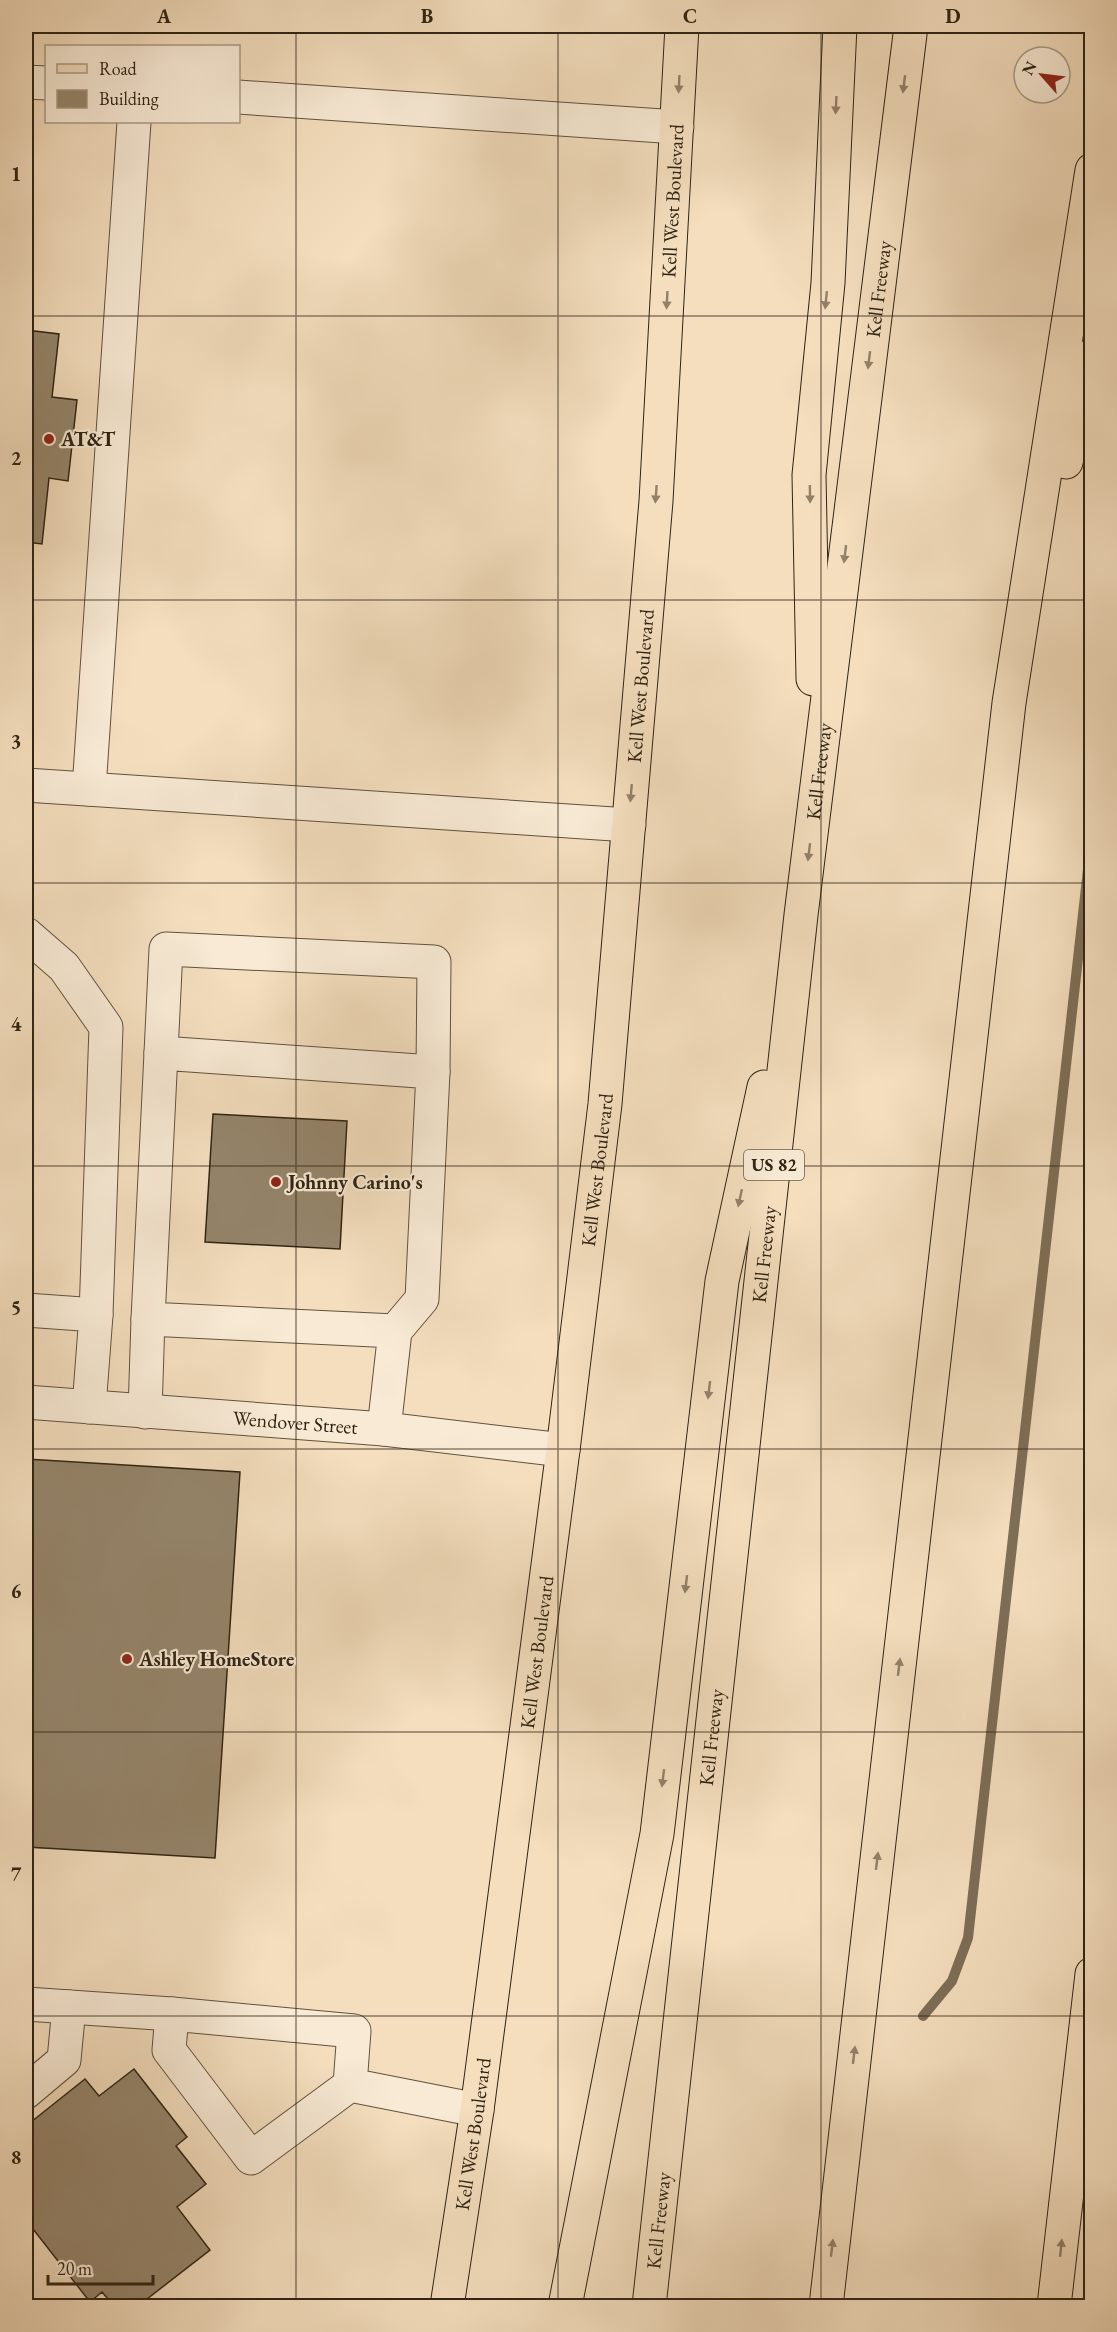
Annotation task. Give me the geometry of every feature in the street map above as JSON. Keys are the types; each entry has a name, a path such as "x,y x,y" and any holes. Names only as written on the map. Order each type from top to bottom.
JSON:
{"main road":[{"name":"Kell West Boulevard","path":"447,2307 477,2110 563,1450 605,1104 656,501 682,26"},
{"path":"815,798 809,475 828,283 840,26"},
{"name":"Kell Freeway","path":"649,2307 801,915 911,26"},
{"path":"826,2307 1009,703 1092,170"},
{"path":"1009,703 1092,355"},
{"path":"565,2307 657,1834 722,1281 801,915"},
{"path":"1054,2307 1092,1974"}],"street":[{"path":"26,82 45,83"},
{"path":"240,97 677,127"},
{"path":"89,789 134,123"},
{"path":"26,785 628,825"},
{"path":"26,934 64,967 106,1027 96,1315 89,1407"},
{"path":"145,1412 166,949 434,962 433,1072 422,1299 395,1331 384,1429"},
{"path":"161,1053 433,1072"},
{"path":"26,1310 96,1315"},
{"path":"148,1319 395,1331"},
{"name":"Wendover Street","path":"26,1402 384,1429 563,1450"},
{"path":"26,2004 172,2014 354,2031 350,2085"},
{"path":"26,2092 64,2060 69,2007"},
{"path":"172,2014 169,2050 251,2158 350,2085 477,2110"}],"building":[{"name":"AT&T","path":"26,330 59,334 52,397 77,400 68,481 49,478 42,544 26,542"},
{"name":"Johnny Carino's","path":"213,1114 347,1121 340,1249 205,1242"},
{"name":"Ashley HomeStore","path":"26,1459 240,1472 215,1858 26,1847"},
{"path":"134,2069 187,2137 176,2146 206,2184 177,2207 210,2250 138,2306 114,2306 102,2292 90,2302 26,2220 26,2126 85,2079 99,2096"}],"waterway":[{"path":"923,2016 952,1981 968,1938 1092,834"},
{"path":"371,2306 375,2304"}],"place":[{"name":"AT&T","path":"49,439"},
{"name":"Johnny Carino's","path":"276,1182"},
{"name":"Ashley HomeStore","path":"127,1659"}]}
